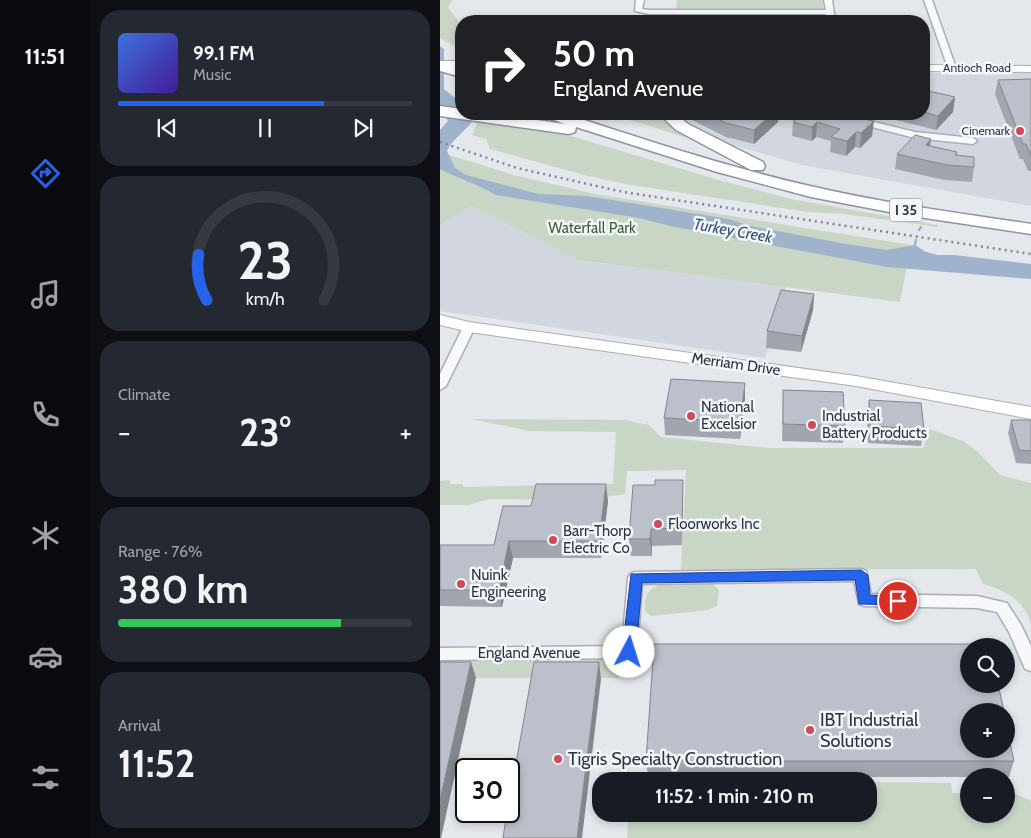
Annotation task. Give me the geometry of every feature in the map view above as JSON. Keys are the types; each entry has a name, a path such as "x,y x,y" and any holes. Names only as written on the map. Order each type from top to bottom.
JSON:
{"highway":[{"path":"440,65 455,71"},
{"path":"440,77 455,82"},
{"path":"440,111 455,113"},
{"path":"508,120 630,140"},
{"name":"I 35","path":"569,120 735,172 805,190 913,211 1031,229"},
{"name":"I 35","path":"607,120 757,166 873,192 1031,217"},
{"path":"673,120 682,127 757,166"}],"main road":[{"path":"440,65 455,64"},
{"name":"Antioch Road","path":"930,68 1031,69"},
{"name":"Merriam Drive","path":"440,320 469,327 856,381 1031,413"}],"street":[{"path":"640,0 638,9 640,11 830,12"},
{"path":"828,0 830,15"},
{"path":"928,0 952,68"},
{"path":"856,120 915,135 973,141"},
{"path":"440,386 469,327"},
{"name":"England Avenue","path":"440,654 629,652 635,578 861,575 864,600 977,602 1002,607 1016,629 1031,664"}],"shaded area":[{"path":"930,73 1031,73 1031,206 802,165 726,143 685,120 930,120"},
{"path":"473,206 583,261 786,287 765,358 440,311 440,225"}],"green space":[{"path":"440,0 452,0 448,8 455,16 455,47 440,38"},
{"path":"677,0 822,0 824,10 676,10"},
{"path":"479,120 554,131 722,181 796,200 938,225 937,227 845,214 808,212 631,185 588,176 490,149 486,139 472,135"},
{"path":"630,120 662,120 694,137 696,141"},
{"name":"Waterfall Park","path":"440,152 514,175 595,194 911,245 900,302 578,260 473,206 440,225"},
{"path":"471,419 625,420 649,425 661,437 770,448 923,448 930,429 963,441 979,453 1000,475 1031,483 1031,624 1019,603 1006,593 983,584 976,569 681,570 686,470 627,471 625,494 583,500 489,499 469,505 440,505 440,481 449,480 451,484 463,484 463,487 613,484 616,432 530,431"},
{"path":"664,583 713,584 719,590 717,606 708,610 651,616 645,611 646,597 654,587"},
{"path":"440,659 611,659 620,666 619,678 440,678"},
{"path":"877,782 951,783 952,793 960,793 960,823 1015,823 1015,794 1031,801 1031,838 627,838 628,822 877,822"}],"water":[{"name":"Turkey Creek","path":"440,46 444,49 444,89 455,98 455,120 472,120 453,141 447,151 455,168 466,175 539,194 586,196 631,203 728,219 751,226 846,244 887,250 915,245 926,252 938,255 955,255 1031,264 1031,279 887,267 670,226 639,218 496,195 440,169 440,130 448,121 440,110"}],"building":[{"name":"Cinemark","path":"1031,79 1031,156 1026,144 1023,144 998,80"},
{"path":"930,91 955,97 938,116 930,114"},
{"path":"720,120 765,120 754,130"},
{"path":"795,120 874,121 861,133 856,132 847,141 831,137 840,129 817,122 812,127 793,122"},
{"path":"915,135 931,139 926,145 957,152 955,155 974,157 974,167 947,165 897,154"},
{"path":"781,290 814,294 802,336 767,331"},
{"path":"671,379 745,383 740,422 664,418"},
{"path":"783,390 843,392 845,426 783,424"},
{"path":"869,400 921,403 924,429 870,426"},
{"path":"1011,420 1031,420 1031,451 1019,450"},
{"name":"Floorworks Inc","path":"655,480 683,480 682,528 651,529 650,539 629,539 633,485 655,485"},
{"path":"536,484 606,484 599,541 509,541 499,590 440,590 440,545 494,545 503,506 531,506"},
{"name":"IBT Industrial Solutions","path":"654,644 960,644 960,693 1000,693 1002,703 960,703 960,758 1013,758 1014,761 646,761"},
{"path":"440,662 471,662 440,800"},
{"name":"Tigris Specialty Construction","path":"534,662 599,662 577,838 503,838 505,823 520,823 520,758 517,758"}],"waterway":[{"path":"914,249 916,240"}],"railway":[{"path":"444,143 440,142 517,168 623,192 1031,254"}],"place":[{"name":"Cinemark","path":"1020,131"},
{"name":"National Excelsior","path":"691,416"},
{"name":"Industrial Battery Products","path":"812,425"},
{"name":"Floorworks Inc","path":"658,524"},
{"name":"Barr-Thorp Electric Co","path":"553,540"},
{"name":"Nuink Engineering","path":"461,584"},
{"name":"IBT Industrial Solutions","path":"810,730"},
{"name":"Tigris Specialty Construction","path":"558,759"}],"route":[{"path":"629,652 635,578 861,575 864,600 898,601"}]}
